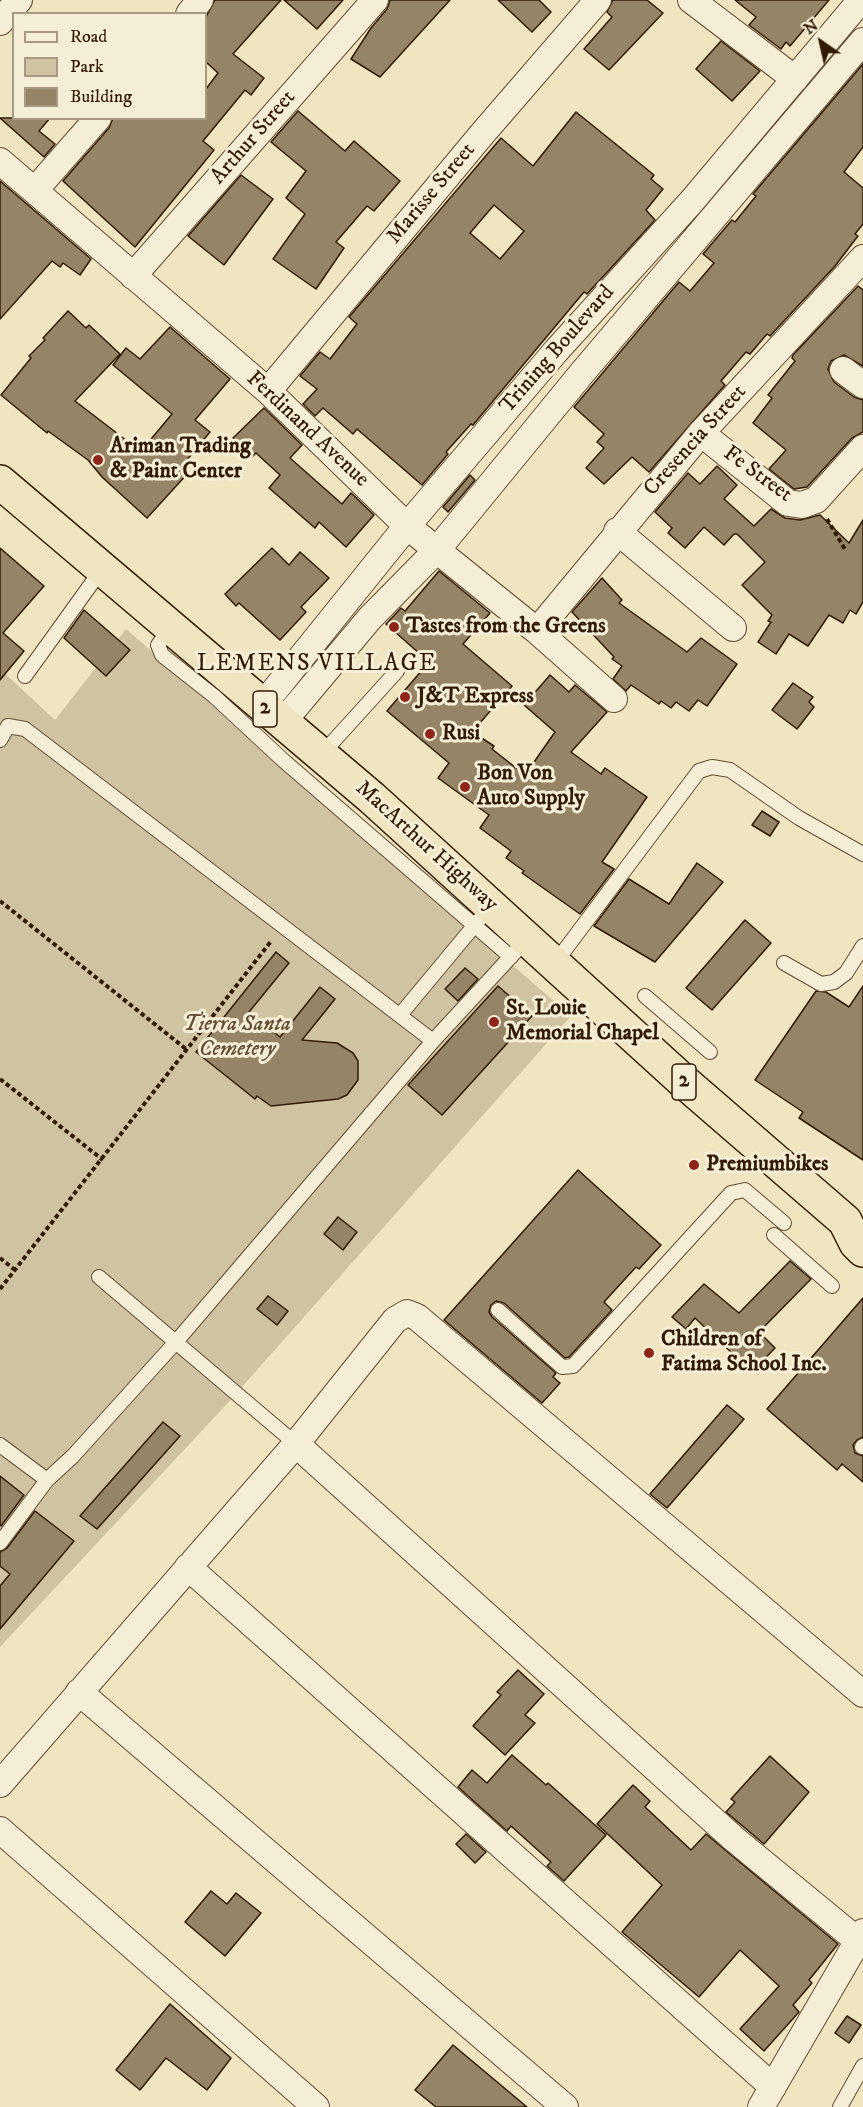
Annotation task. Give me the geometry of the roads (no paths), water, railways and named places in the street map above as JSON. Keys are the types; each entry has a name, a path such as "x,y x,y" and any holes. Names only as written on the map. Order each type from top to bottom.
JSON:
{"highway":[{"name":"MacArthur Highway","path":"0,482 171,627 362,809 519,948 555,963 682,1080 854,1222 856,1243 863,1250"}],"street":[{"path":"0,22 19,0"},
{"path":"191,12 200,0"},
{"name":"Arthur Street","path":"133,276 375,0"},
{"name":"Marisse Street","path":"268,391 483,133 598,0"},
{"path":"691,0 801,71 829,81"},
{"name":"Trining Boulevard","path":"282,733 407,526 556,351 692,201 861,0"},
{"name":"Trining Boulevard","path":"282,733 370,618 437,550 582,373 863,41"},
{"path":"35,190 96,120"},
{"name":"Ferdinand Avenue","path":"0,160 268,391 407,526 537,631 614,699"},
{"path":"692,201 714,216"},
{"name":"Cresencia Street","path":"537,631 617,531 863,258"},
{"path":"556,351 582,373"},
{"name":"Fe Street","path":"702,434 788,503 802,505 816,500 863,448"},
{"path":"617,531 733,628"},
{"path":"0,1784 296,1444 395,1320 406,1313 417,1317 863,1695"},
{"path":"188,1567 767,2097 861,1939 733,1838 296,1444"},
{"path":"79,1692 565,2107"},
{"path":"0,1830 316,2107"}],"lane":[{"path":"25,676 103,568"},
{"path":"282,733 397,671"},
{"path":"0,740 8,726 26,729 433,1041"},
{"path":"555,963 699,771 712,767 730,770 799,818 863,854"},
{"path":"399,1015 483,915"},
{"path":"784,963 821,984 834,982 846,973 863,946"},
{"path":"0,1543 46,1480 73,1456 175,1343 433,1041 519,948"},
{"path":"645,996 710,1052"},
{"path":"498,1310 562,1366 573,1366 731,1193 745,1190 784,1223"},
{"path":"774,1235 832,1286"},
{"path":"99,1277 296,1444"},
{"path":"0,1445 46,1480"},
{"path":"840,2107 863,2066"}],"place":[{"name":"Ariman Trading & Paint Center","path":"98,460"},
{"name":"Tastes from the Greens","path":"394,627"},
{"name":"J&T Express","path":"405,697"},
{"name":"Rusi","path":"430,734"},
{"name":"Bon Von Auto Supply","path":"465,787"},
{"name":"St. Louie Memorial Chapel","path":"494,1022"},
{"name":"Premiumbikes","path":"694,1165"},
{"name":"Children of Fatima School Inc.","path":"649,1353"}],"district":[{"name":"LEMENS VILLAGE","path":"317,665"}],"park label":[{"name":"Tierra Santa Cemetery","path":"237,1038"}]}
